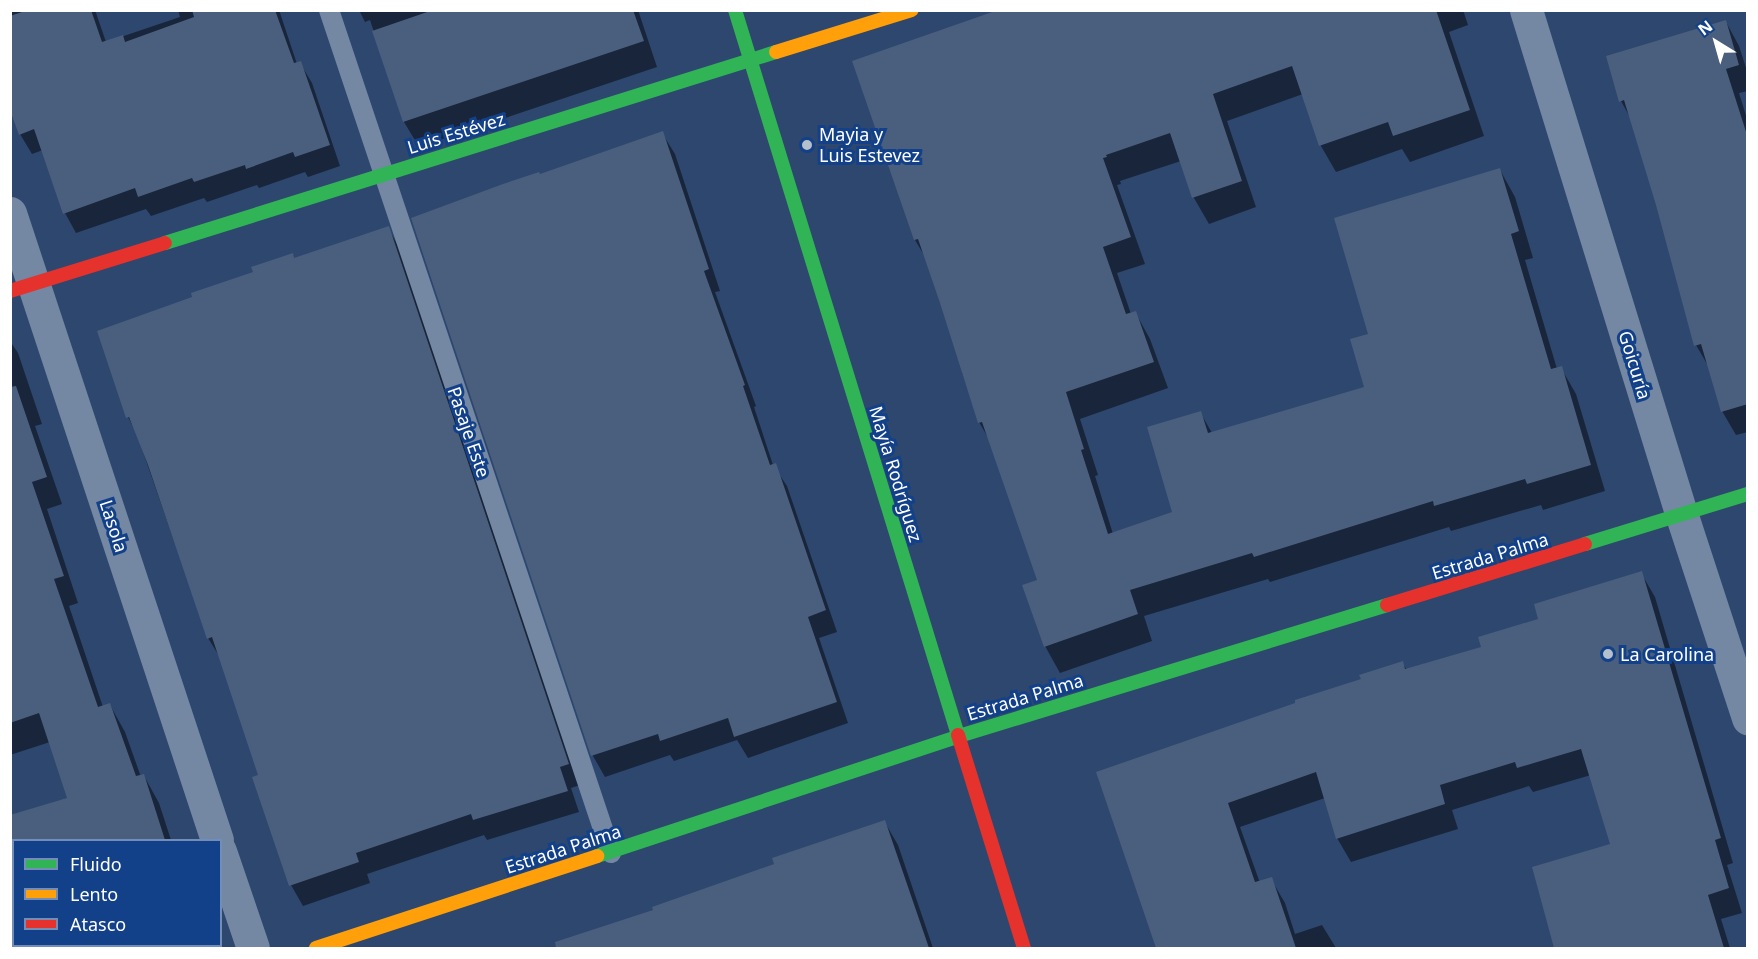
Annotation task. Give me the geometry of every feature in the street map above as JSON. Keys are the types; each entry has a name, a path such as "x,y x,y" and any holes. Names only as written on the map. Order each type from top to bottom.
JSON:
{"street":[{"name":"Mayía Rodríguez","path":"735,10 1024,948"},
{"name":"Luis Estévez","path":"22,288 912,10"},
{"name":"Goicuría","path":"1526,10 1682,516 1748,718"},
{"name":"Lasola","path":"10,213 22,288 217,839"},
{"name":"Estrada Palma","path":"316,948 611,853 958,736 1748,494"},
{"path":"222,857 253,948"}],"lane":[{"name":"Pasaje Este","path":"329,10 382,175 611,853"}],"building":[{"path":"28,10 91,10 102,42 123,35 125,42 194,17 192,10 275,10 294,63 301,61 330,145 295,157 293,152 246,169 245,165 194,182 192,178 138,197 135,188 63,214 34,129 19,135 10,110 10,16"},
{"path":"433,10 633,10 644,41 403,122 372,31"},
{"path":"998,10 1436,10 1470,110 1393,136 1388,122 1319,146 1292,66 1213,94 1242,181 1192,198 1170,133 1103,158 1131,237 1103,247 1126,314 1136,311 1154,362 1066,392 1084,449 1081,450 1108,534 1172,512 1147,427 1201,411 1208,433 1364,387 1350,339 1368,334 1334,218 1500,168 1519,231 1511,234 1551,369 1562,366 1591,465 1527,484 1525,479 1434,506 1433,501 1254,557 1252,553 1130,590 1138,614 1044,647 1022,585 1037,580 982,422 978,423 918,239 914,240 852,61"},
{"path":"1726,20 1739,65 1726,69 1748,138 1748,404 1721,412 1701,344 1694,346 1656,205 1624,100 1619,102 1606,56"},
{"path":"663,131 709,269 704,271 745,385 743,386 770,465 776,463 826,610 808,617 837,702 734,737 728,718 660,741 658,734 591,756 411,218 503,184 539,172 540,174"},
{"path":"389,226 569,764 560,767 568,791 473,820 471,814 356,853 359,862 289,886 252,777 258,775 212,637 207,639 148,465 129,417 126,418 97,331 192,297 191,293 253,272 251,267 293,253 294,258"},
{"path":"16,386 47,477 32,482 64,576 54,579 98,707 110,703 136,776 144,774 165,839 10,840 10,815 67,798 39,713 10,723 10,387"},
{"path":"1642,571 1721,838 1715,840 1729,888 1708,895 1724,948 1554,948 1532,867 1610,844 1581,749 1517,768 1515,762 1440,785 1445,804 1336,839 1316,772 1228,803 1255,882 1272,877 1296,948 1156,948 1096,772 1295,703 1295,700 1361,679 1359,675 1403,661 1405,669 1481,647 1478,637 1538,619 1534,604"},
{"path":"885,820 929,948 556,948 555,942 653,910 652,907 774,864 772,858"}],"traffic: fast":[{"path":"735,10 958,735"},
{"path":"165,243 776,52"},
{"path":"1585,544 1748,494"},
{"path":"597,856 959,736 1387,605"}],"traffic: slow":[{"path":"776,52 912,10"},
{"path":"316,948 597,856"}],"traffic: jam":[{"path":"10,291 165,243"},
{"path":"1387,605 1585,544"},
{"path":"958,735 1024,948"}],"place":[{"name":"Mayia y Luis Estevez","path":"807,145"},
{"name":"La Carolina","path":"1608,654"}]}
